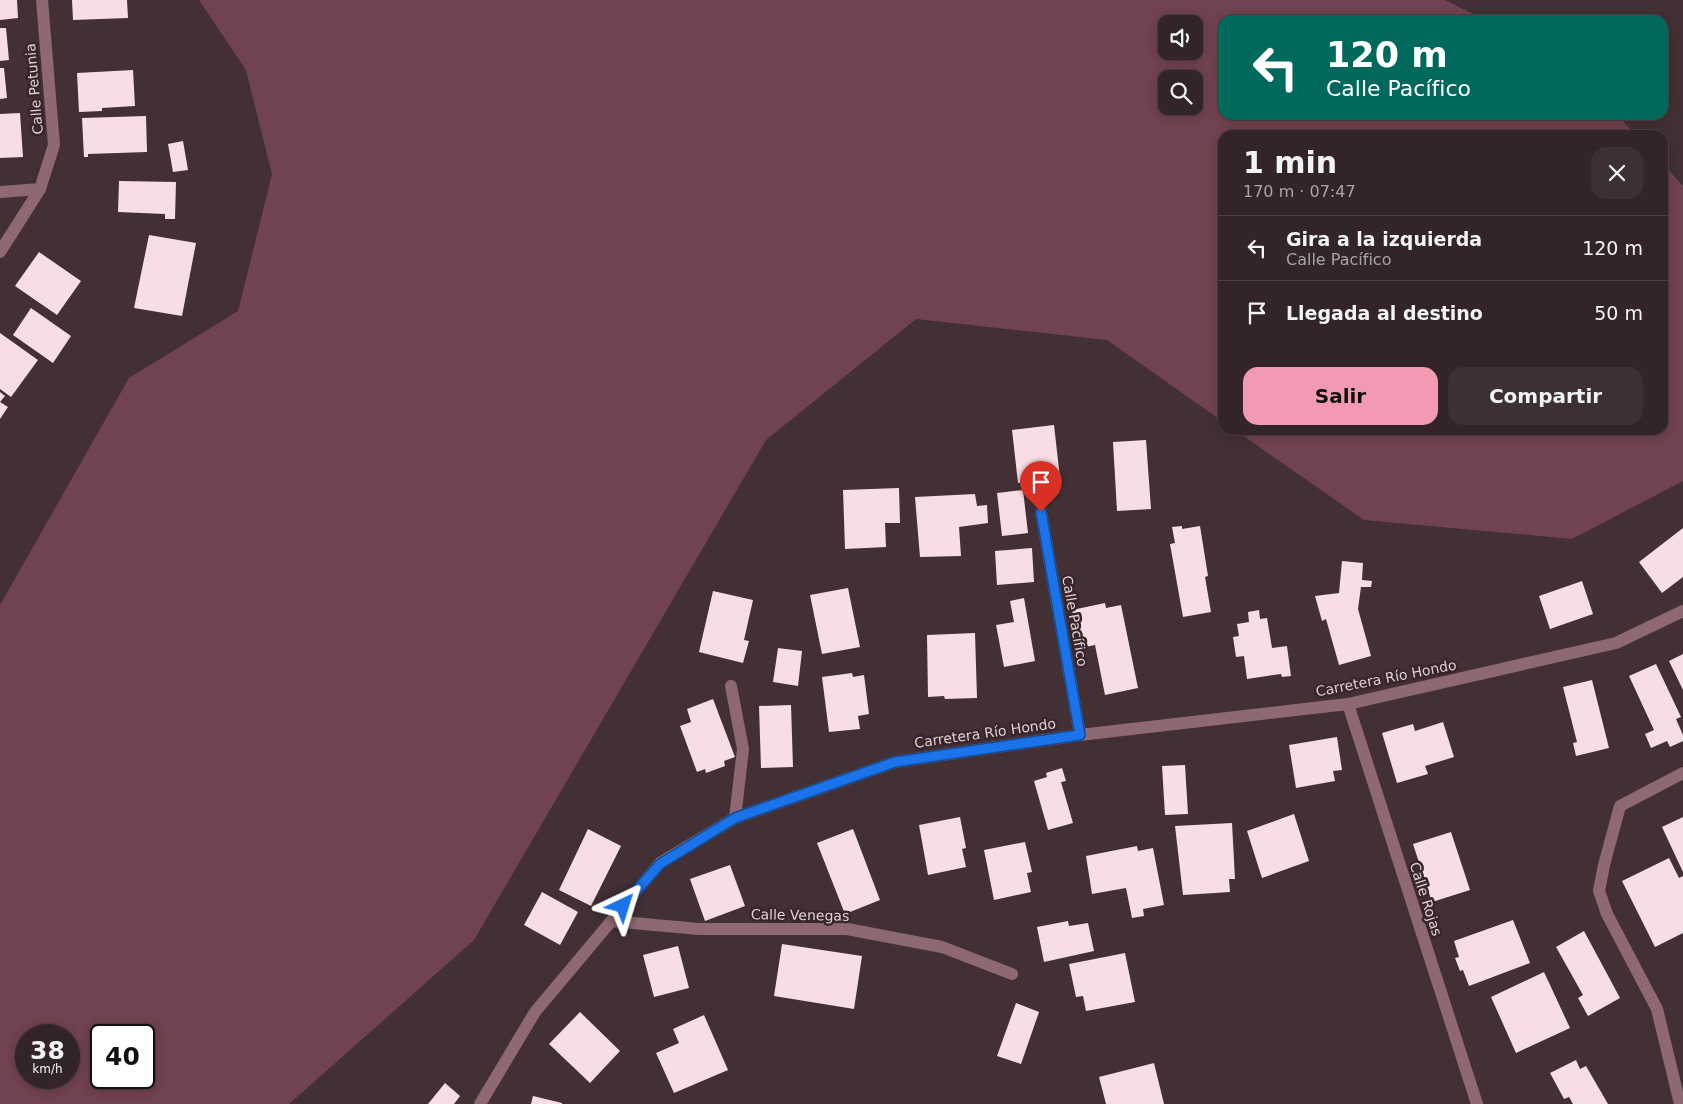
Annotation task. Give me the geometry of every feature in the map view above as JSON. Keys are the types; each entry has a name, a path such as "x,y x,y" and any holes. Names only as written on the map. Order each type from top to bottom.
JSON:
{"street":[{"name":"Calle Petunia","path":"0,252 40,189 54,145 42,0"},
{"path":"0,192 40,189"},
{"name":"Calle Pacífico","path":"1041,512 1080,735"},
{"name":"Carretera Río Hondo","path":"480,1104 535,1012 660,864 735,818 895,762 1080,735 1348,704 1616,644 1683,611"},
{"path":"731,686 743,749 735,818"},
{"name":"Calle Rojas","path":"1348,704 1477,1104"},
{"path":"1680,1104 1658,1009 1607,914 1599,890 1620,806 1683,773"},
{"name":"Calle Venegas","path":"611,921 698,929 847,928 942,947 1012,974"}],"shaded area":[{"path":"199,0 1445,0 1475,15 1218,15 1218,120 1622,120 1631,130 1218,130 1218,418 1107,340 916,319 766,440 474,940 289,1104 0,1104 0,605 129,378 238,311 272,174 246,70"},
{"path":"1668,170 1683,186 1683,481 1572,539 1364,520 1242,435 1668,435"}],"building":[{"path":"0,0 17,0 18,18 0,20"},
{"path":"72,0 127,0 128,18 73,20"},
{"path":"0,28 6,28 9,60 0,61"},
{"path":"0,68 4,68 7,98 0,99"},
{"path":"133,70 135,106 102,108 102,111 79,112 77,73"},
{"path":"20,113 23,157 0,158 0,114"},
{"path":"146,116 147,152 88,154 88,157 84,157 82,118"},
{"path":"183,141 188,170 173,172 168,144"},
{"path":"119,181 176,182 175,219 165,219 165,214 118,212"},
{"path":"149,235 196,243 182,316 134,308"},
{"path":"39,252 81,281 57,315 15,286"},
{"path":"31,308 71,336 53,363 13,335"},
{"path":"0,333 38,360 11,397 0,389"},
{"path":"0,392 5,396 0,402"},
{"path":"0,402 8,407 0,419"},
{"path":"1054,425 1060,478 1018,483 1012,430"},
{"path":"1146,440 1151,509 1117,511 1113,442"},
{"path":"899,488 900,523 885,523 886,547 845,549 843,490"},
{"path":"1023,490 1028,533 1002,536 997,493"},
{"path":"975,494 977,506 987,505 988,523 959,527 961,556 920,557 915,497"},
{"path":"1182,526 1182,529 1200,526 1208,576 1205,577 1211,612 1183,617 1170,544 1175,543 1172,527"},
{"path":"1683,528 1683,577 1662,593 1639,562"},
{"path":"1032,548 1034,582 997,585 995,551"},
{"path":"1342,561 1363,563 1362,580 1372,581 1371,587 1361,587 1358,609 1371,656 1339,665 1326,619 1322,621 1315,596 1339,593"},
{"path":"1582,581 1593,614 1550,629 1539,596"},
{"path":"848,588 860,647 822,654 810,595"},
{"path":"713,591 753,600 744,640 749,641 743,663 699,652"},
{"path":"1024,598 1035,661 1004,667 996,625 1014,622 1010,601"},
{"path":"1105,603 1106,608 1121,605 1138,688 1105,695 1095,645 1080,648 1072,610"},
{"path":"1259,610 1260,619 1267,618 1272,648 1287,646 1291,676 1282,677 1281,674 1247,679 1244,656 1236,657 1233,637 1239,636 1237,624 1249,622 1248,612"},
{"path":"975,633 977,698 945,699 944,696 928,697 927,635"},
{"path":"778,648 802,651 798,686 773,682"},
{"path":"1683,654 1683,690 1669,661"},
{"path":"1656,664 1681,717 1676,719 1683,735 1683,741 1670,747 1667,741 1651,748 1645,734 1654,730 1629,676"},
{"path":"852,673 853,677 864,675 869,714 858,716 860,729 829,732 822,677"},
{"path":"1592,680 1609,748 1576,756 1573,743 1577,742 1563,687"},
{"path":"713,699 735,757 724,761 725,766 706,773 705,769 697,772 680,726 691,722 687,709"},
{"path":"791,705 793,767 761,768 759,706"},
{"path":"1443,722 1454,757 1425,766 1428,774 1397,783 1382,733 1413,724 1415,731"},
{"path":"1337,737 1342,770 1333,771 1335,781 1296,788 1289,745"},
{"path":"1185,765 1188,814 1165,815 1162,766"},
{"path":"1062,768 1066,781 1061,782 1073,823 1048,830 1034,781 1047,777 1046,773"},
{"path":"1294,814 1309,861 1262,878 1247,831"},
{"path":"960,817 966,848 962,849 966,867 928,875 919,825"},
{"path":"1683,817 1683,872 1662,827"},
{"path":"1232,823 1235,879 1229,879 1230,892 1183,895 1175,826"},
{"path":"588,829 621,846 591,906 559,890"},
{"path":"853,829 880,900 845,914 817,843"},
{"path":"1451,832 1470,890 1432,902 1413,844"},
{"path":"1025,842 1032,872 1027,873 1031,892 994,900 984,850"},
{"path":"1137,846 1138,851 1153,848 1164,905 1143,909 1144,916 1132,918 1126,888 1092,894 1086,856"},
{"path":"1669,858 1679,878 1683,876 1683,933 1655,947 1622,881"},
{"path":"730,865 745,906 705,921 690,879"},
{"path":"542,892 578,912 560,945 524,925"},
{"path":"1513,920 1530,963 1469,986 1463,970 1460,971 1455,958 1459,957 1454,941"},
{"path":"1068,921 1069,926 1088,923 1094,951 1044,962 1037,927"},
{"path":"1584,931 1620,998 1588,1016 1578,998 1583,995 1556,947"},
{"path":"782,944 862,956 854,1009 774,996"},
{"path":"678,946 689,988 654,997 643,955"},
{"path":"1125,953 1135,1002 1086,1011 1083,996 1076,997 1069,964"},
{"path":"1544,972 1570,1028 1516,1053 1491,997"},
{"path":"1016,1003 1039,1012 1021,1064 997,1056"},
{"path":"580,1012 620,1051 590,1083 549,1044"},
{"path":"704,1015 728,1070 674,1093 656,1053 679,1043 673,1029"},
{"path":"1576,1060 1580,1069 1586,1066 1608,1104 1573,1104 1569,1097 1564,1099 1550,1073"},
{"path":"1154,1063 1164,1104 1106,1104 1099,1077"},
{"path":"445,1083 460,1096 454,1104 428,1104"},
{"path":"533,1096 562,1103 562,1104 531,1104"}],"route":[{"path":"623,906 660,864 725,826 735,818 895,762 1080,735 1041,512"}]}
